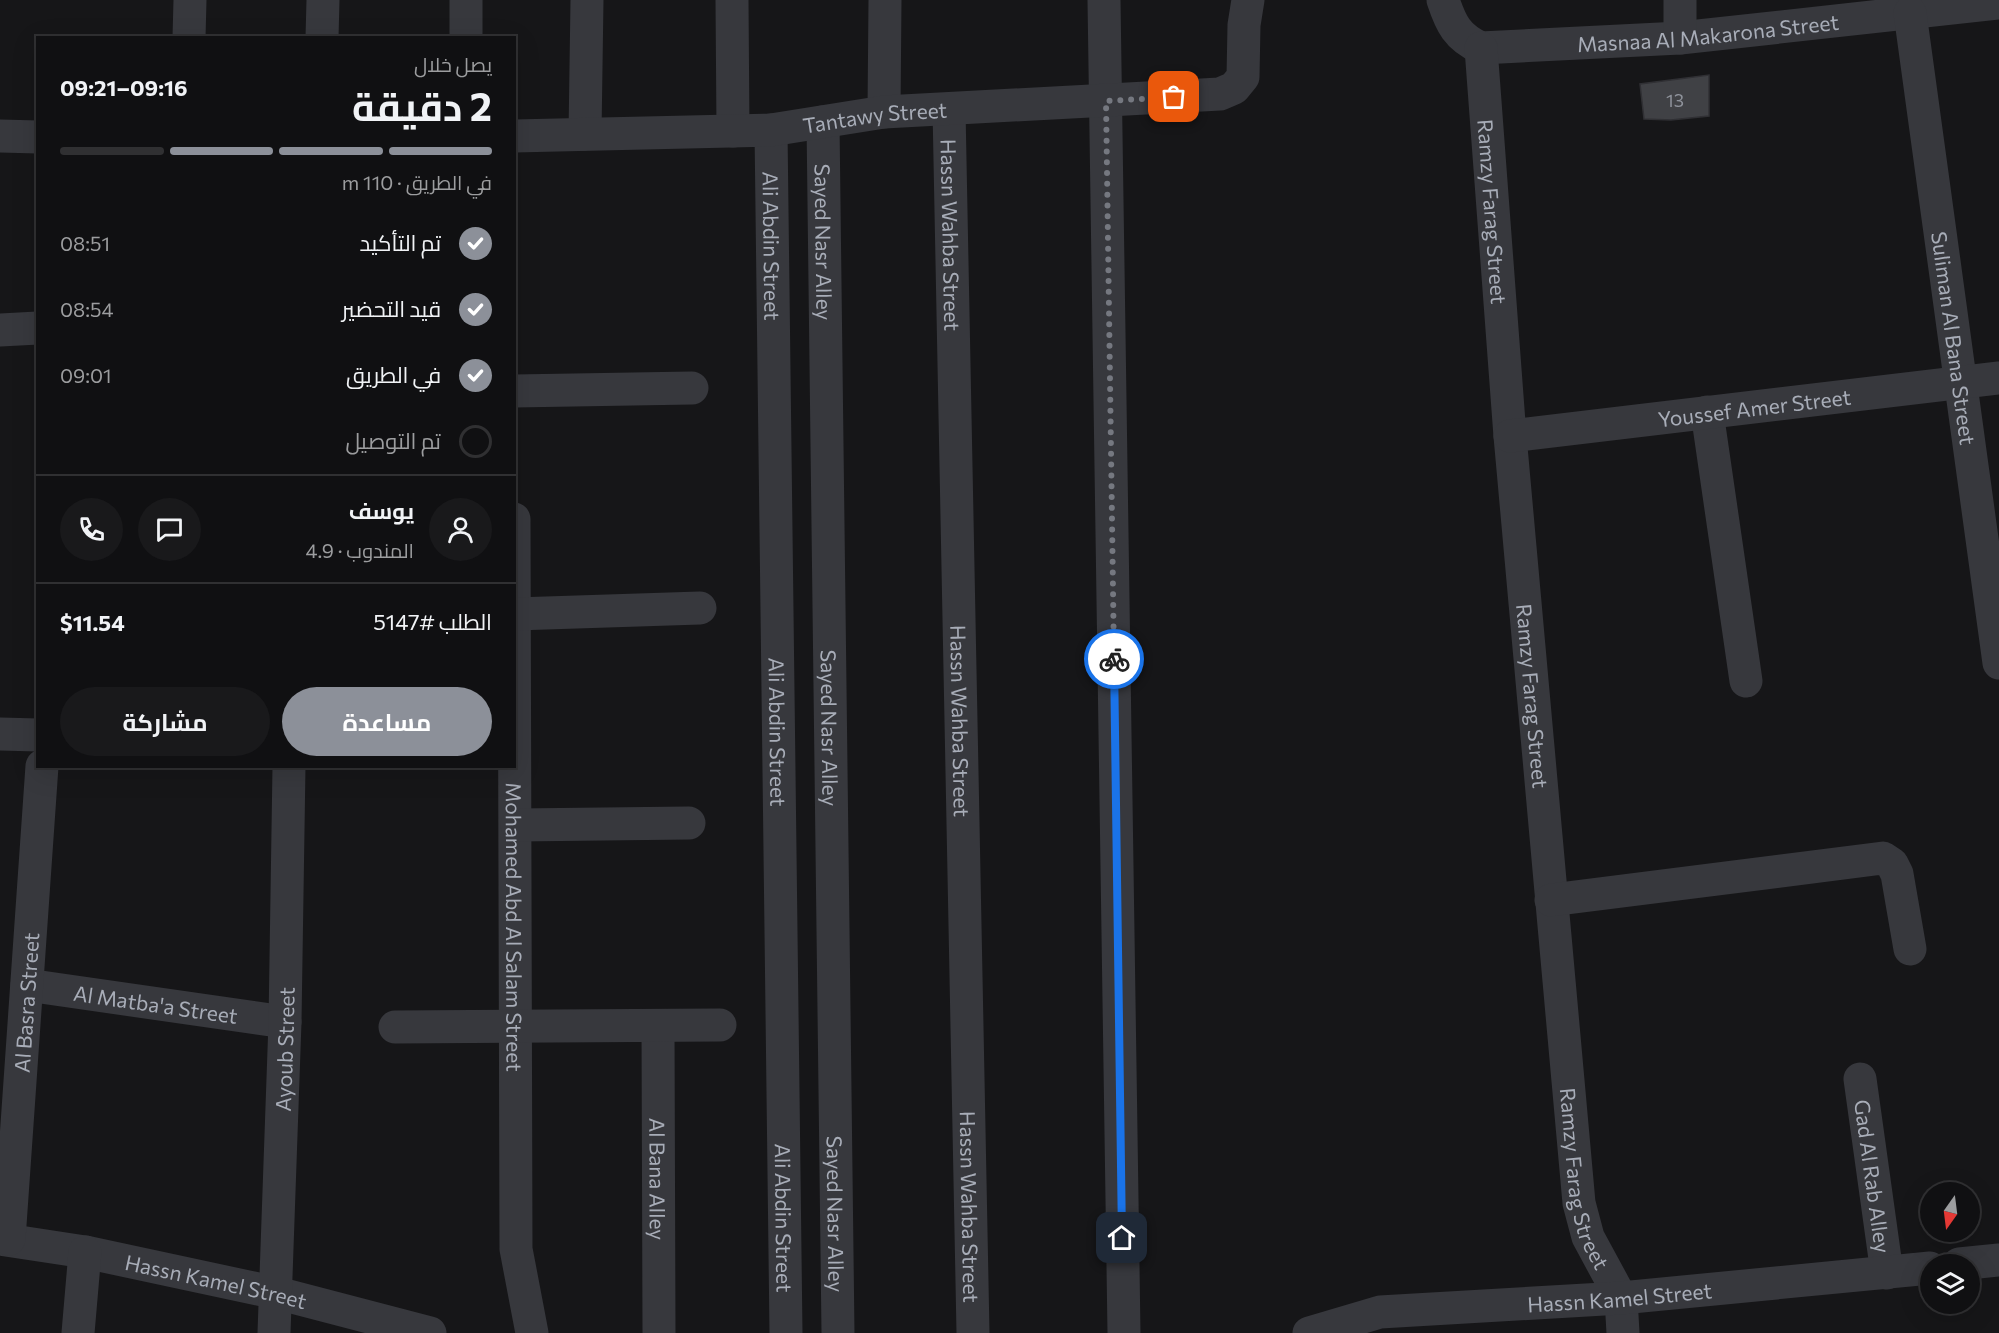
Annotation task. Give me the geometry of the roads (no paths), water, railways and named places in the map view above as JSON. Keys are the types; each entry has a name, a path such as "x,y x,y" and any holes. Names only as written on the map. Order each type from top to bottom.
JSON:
{"street":[{"path":"189,36 190,0"},
{"path":"322,36 323,0"},
{"path":"466,0 466,36"},
{"path":"585,134 587,0"},
{"path":"732,0 733,131"},
{"path":"884,112 885,0"},
{"path":"1104,0 1124,1333"},
{"name":"Tantawy Street","path":"516,135 771,130 884,112 1220,94 1234,88 1243,77 1244,25 1248,0"},
{"path":"1443,0 1449,19 1464,40 1481,48"},
{"path":"1680,0 1680,39"},
{"name":"Masnaa Al Makarona Street","path":"1481,48 1680,39 1870,9 1910,13 1999,3"},
{"name":"Suliman Al Bana Street","path":"1910,13 1999,663"},
{"name":"Ramzy Farag Street","path":"1481,48 1510,436 1579,1203 1588,1237 1621,1298 1623,1333"},
{"name":"Hassn Wahba Street","path":"949,109 973,1333"},
{"name":"Sayed Nasr Alley","path":"823,122 838,1333"},
{"name":"Ali Abdin Street","path":"771,130 786,1333"},
{"path":"0,136 36,136"},
{"path":"0,330 36,328"},
{"name":"Youssef Amer Street","path":"1510,436 1999,378"},
{"path":"516,391 692,388"},
{"path":"1707,412 1746,681"},
{"path":"516,614 700,608"},
{"name":"Mohamed Abd Al Salam Street","path":"516,720 516,1249 532,1333"},
{"path":"0,734 36,735"},
{"name":"Al Basra Street","path":"4,1239 27,985 42,768"},
{"name":"Ayoub Street","path":"274,1333 285,1022 289,768"},
{"path":"517,825 689,823"},
{"path":"1551,900 1883,858 1892,864 1897,874 1910,949"},
{"name":"Al Matba'a Street","path":"27,985 285,1022"},
{"path":"395,1027 720,1025"},
{"name":"Al Bana Alley","path":"658,1026 659,1333"},
{"name":"Gad Al Rab Alley","path":"1860,1079 1887,1273"},
{"name":"Hassn Kamel Street","path":"4,1239 85,1252 277,1293 430,1333"},
{"path":"78,1333 85,1252"},
{"path":"1980,1262 1999,1260"},
{"name":"Hassn Kamel Street","path":"1309,1333 1380,1312 1621,1298 1920,1269"}]}
